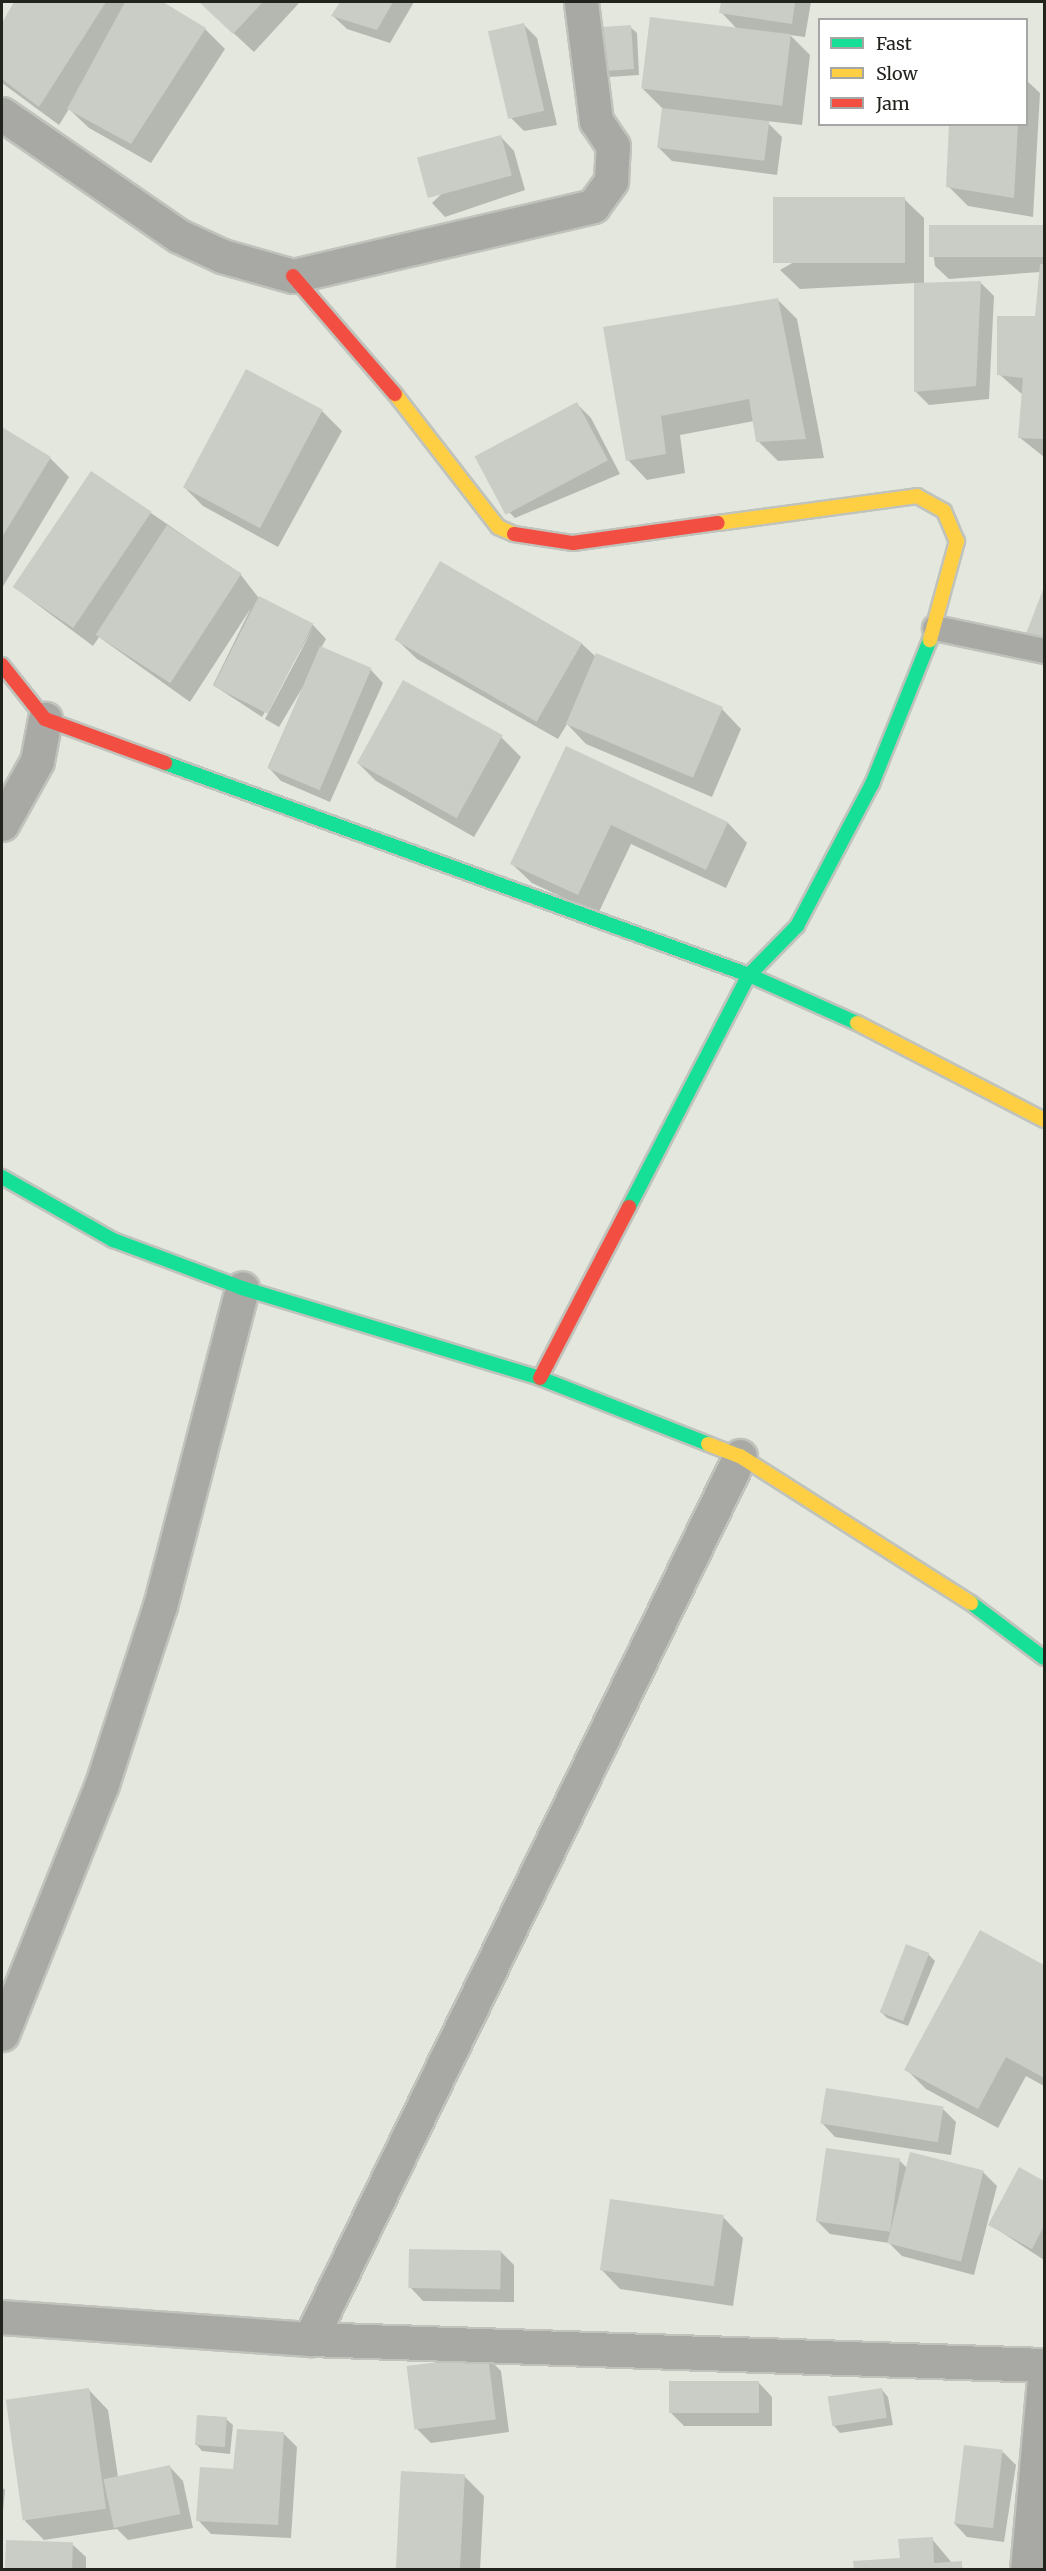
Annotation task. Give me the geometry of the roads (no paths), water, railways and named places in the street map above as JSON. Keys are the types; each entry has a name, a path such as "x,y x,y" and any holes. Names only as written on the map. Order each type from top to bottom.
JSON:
{"street":[{"path":"2,114 179,236 222,256 292,276 593,206 611,180 613,146 596,122 581,2"},
{"path":"292,276 448,456 498,527 526,539 573,543 917,496 944,511 957,541 935,628 872,784 797,926 749,975 540,1378"},
{"path":"2,665 45,719 749,975 830,1009 1044,1120"},
{"path":"2,824 37,761 45,719"},
{"path":"2,1177 114,1240 242,1288 540,1378 741,1456 1006,1626 1044,1658"},
{"path":"2,2034 110,1762 160,1606 242,1288"},
{"path":"310,2340 741,1456"},
{"path":"2,2317 310,2340 1044,2365"},
{"path":"1027,2570 1044,2379"}],"lane":[{"path":"935,628 1044,651"}]}
